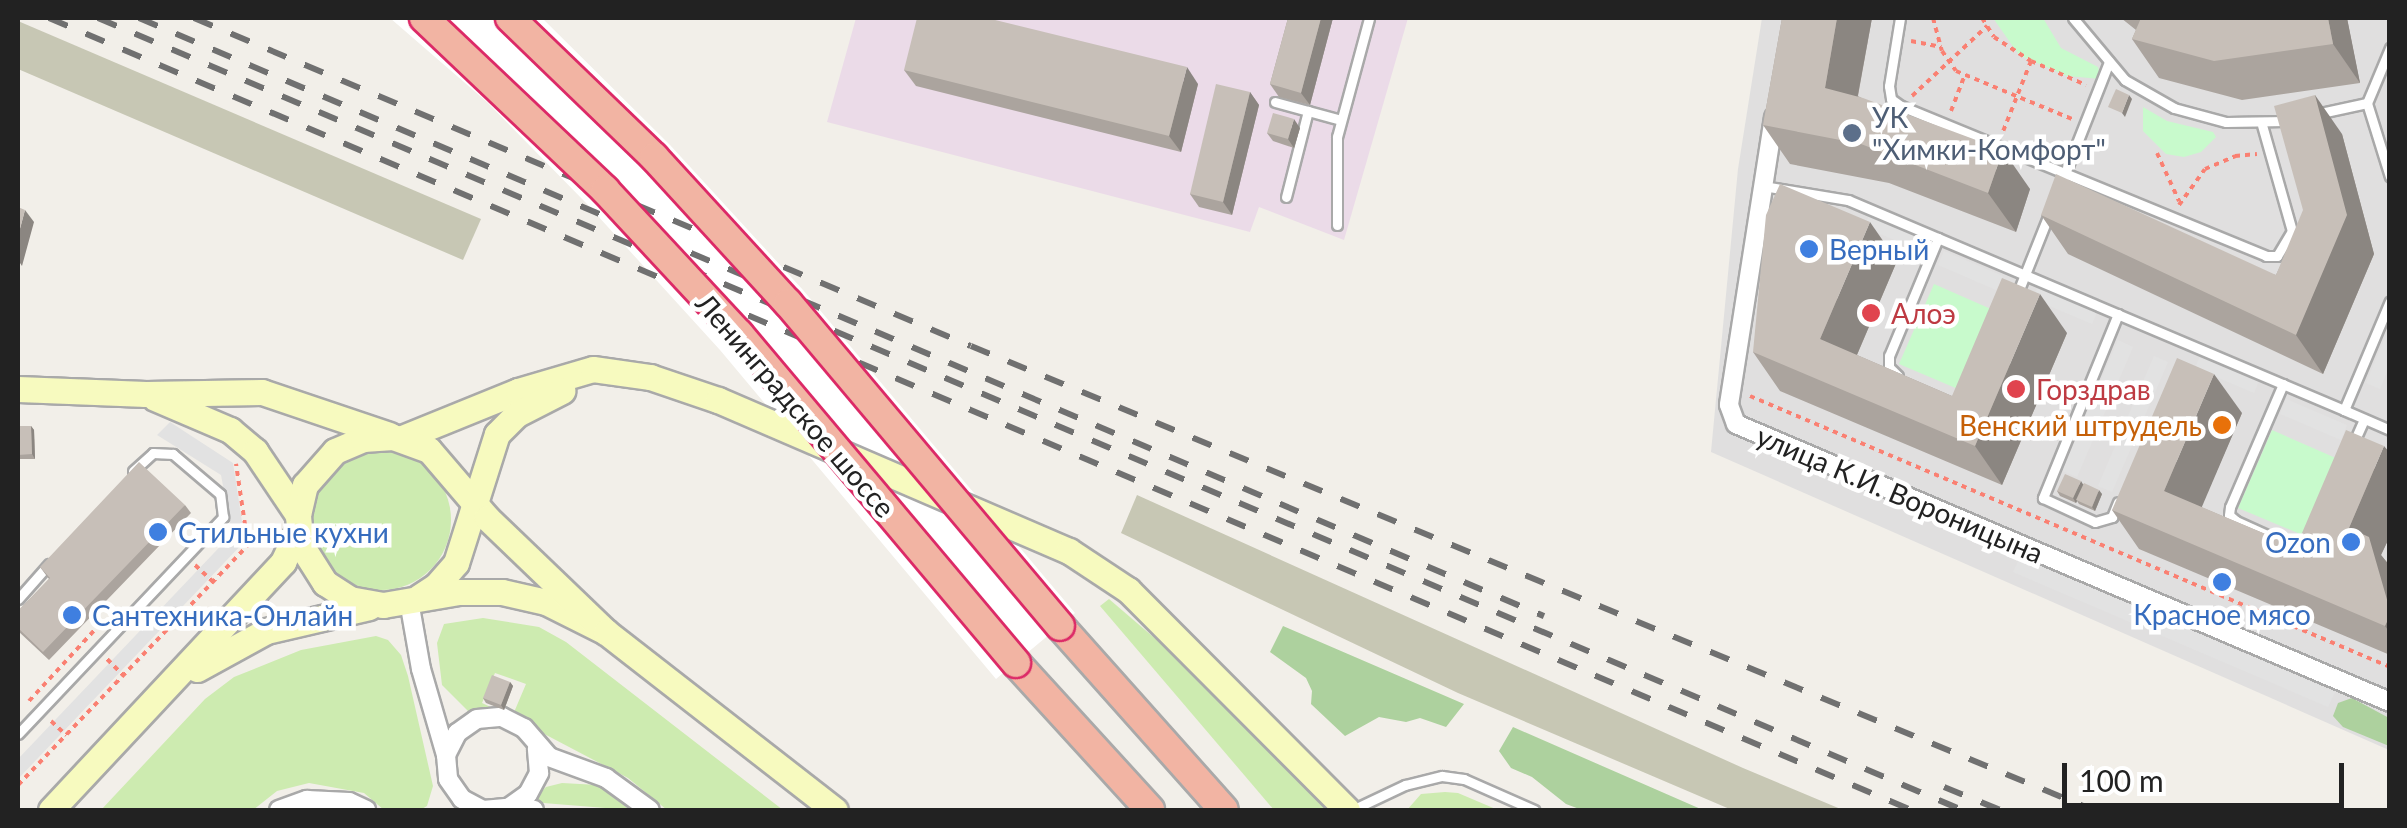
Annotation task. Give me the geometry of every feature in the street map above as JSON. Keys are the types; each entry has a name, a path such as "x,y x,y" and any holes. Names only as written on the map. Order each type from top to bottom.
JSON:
{"highway":[{"name":"Ленинградское шоссе","path":"424,18 605,190 739,334 1016,663 1150,810"},
{"name":"Ленинградское шоссе","path":"510,18 654,157 788,303 1060,626 1224,810"}],"main road":[{"path":"51,810 283,562 298,522 305,485 335,451 363,438 398,438 565,375 594,370 650,377 735,408 1070,552 1128,590 1154,614 1349,810"},
{"path":"409,601 447,575 466,534 498,434 517,414 582,385 650,377"},
{"path":"18,390 262,392 430,450 476,506 606,632 835,810"},
{"path":"146,394 230,430 255,452 298,522 306,559 325,583 350,599 380,605"},
{"path":"458,484 466,534"},
{"path":"168,689 266,631 459,592 502,592 546,602 606,632"}],"street":[{"name":"улица К.И. Вороницына","path":"1778,92 1732,388 1730,416 1736,424 2390,702"},
{"path":"409,601 455,805 484,810 534,810"},
{"path":"446,754 457,732 477,719 502,717 524,728 537,748 562,764 606,778 650,810"},
{"path":"508,808 528,794 534,784 539,772 537,748"},
{"path":"279,810 307,800 349,802 366,810"}],"lane":[{"path":"1337,225 1340,191 1335,156 1368,18"},
{"path":"1900,18 1889,86 1891,99 1901,106 2176,220 2266,256 2276,256 2292,231 2262,124"},
{"path":"2073,18 2126,80 2174,108 2226,122 2262,124 2292,120"},
{"path":"2390,48 2385,70 2368,103 2390,177"},
{"path":"2058,191 2109,62"},
{"path":"1274,102 1341,120"},
{"path":"2306,116 2368,103"},
{"path":"1286,197 1308,111"},
{"path":"1764,186 1848,200 2390,430"},
{"path":"2011,310 2052,208"},
{"path":"1912,382 1889,366 1889,356 1938,238"},
{"path":"2344,410 2390,301"},
{"path":"2118,314 2043,498 2104,522 2112,516 2127,482"},
{"path":"2178,360 2186,343"},
{"path":"2280,540 2229,515 2283,384"},
{"path":"2350,452 2364,419"},
{"path":"18,734 223,517 220,494 213,486 164,452 143,460 118,487"},
{"path":"18,598 55,557"},
{"path":"1349,810 1405,784 1442,776 1464,779 1534,810"}],"path":[{"path":"1933,18 1948,63 1965,75 2084,124"},
{"path":"1982,18 1994,37 2031,61 2098,90"},
{"path":"1901,106 1987,26"},
{"path":"1897,38 1941,48"},
{"path":"1997,146 2031,61"},
{"path":"1945,124 1965,75"},
{"path":"2157,153 2179,202"},
{"path":"2176,220 2179,202 2194,179 2218,162 2270,154"},
{"path":"1732,388 2390,667"}],"shaded area":[{"path":"856,18 1408,18 1344,240 1259,207 1250,232 827,122"},
{"path":"1762,18 2389,18 2389,750 1711,452 1738,169"},
{"path":"18,21 481,219 463,260 18,69"},
{"path":"1870,213 1926,237 1920,251 1864,227"},
{"path":"1944,251 2003,276 1996,290 1938,265"},
{"path":"2039,284 2098,310 2092,324 2033,299"},
{"path":"2389,328 2389,367 2380,389 2366,383"},
{"path":"2118,340 2133,347 2077,477 2062,471"},
{"path":"2201,354 2260,378 2254,393 2195,368"},
{"path":"2154,356 2168,362 2112,492 2098,486"},
{"path":"2286,399 2347,425 2341,440 2280,414"},
{"path":"170,422 233,463 245,541 18,779 18,759 232,534 221,475 157,435"},
{"path":"1137,495 1843,810 1732,810 1458,693 1121,533"},
{"path":"2020,557 2335,692 2328,707 2013,572"}],"green space":[{"path":"1993,18 2043,18 2061,48 2098,67 2101,79 2067,76 2019,55"},
{"path":"2143,107 2167,121 2213,132 2216,137 2201,152 2184,157 2166,154 2143,131"},
{"path":"1934,284 2000,313 1965,392 1899,364"},
{"path":"2272,430 2338,459 2305,536 2238,508"},
{"path":"381,450 408,455 431,470 446,493 451,520 446,547 431,570 408,585 381,590 354,585 331,570 316,547 311,520 316,493 331,470 354,455"},
{"path":"1109,599 1193,671 1329,810 1274,810 1100,606"},
{"path":"483,618 539,627 566,642 783,810 667,810 628,778 512,717 526,684 495,673 482,703 499,711 469,712 442,685 437,643 444,624"},
{"path":"1283,626 1464,704 1446,727 1420,718 1406,722 1379,717 1345,736 1311,704 1312,691 1306,678 1270,652"},
{"path":"376,636 388,640 401,655 408,676 433,786 427,806 420,810 384,810 364,793 309,783 277,791 253,810 101,810 205,699 234,677 301,650"},
{"path":"2352,698 2389,718 2389,746 2343,727 2333,716 2338,703"},
{"path":"1513,727 1703,810 1582,810 1566,804 1532,777 1511,768 1499,751"},
{"path":"562,783 598,785 630,810 531,802 546,787"},
{"path":"1458,793 1498,810 1407,810 1421,794"}],"pier":[{"path":"390,18 542,18 670,145 803,290 1075,613 996,679 720,350 587,204 487,102"}],"building":[{"path":"917,18 987,18 1187,67 1169,136 904,70"},
{"path":"1288,18 1321,18 1301,93 1270,84"},
{"path":"1782,18 1837,18 1825,88 1863,98 2003,150 1988,193 1861,144 1763,125"},
{"path":"2141,18 2328,18 2333,44 2214,61 2132,39"},
{"path":"1216,84 1250,92 1223,202 1190,194"},
{"path":"2116,89 2129,95 2122,113 2108,107"},
{"path":"2315,95 2347,215 2296,335 2041,215 2056,174 2276,275 2303,210 2274,106"},
{"path":"1273,113 1294,119 1288,139 1267,133"},
{"path":"1780,184 1870,222 1820,339 1952,396 2002,278 2040,294 1975,446 1753,352 1766,215"},
{"path":"18,207 25,210 18,236"},
{"path":"2177,358 2214,374 2164,491 2296,547 2346,430 2384,446 2349,528 2369,537 2390,610 2385,626 2112,510"},
{"path":"18,426 31,426 32,454 18,455"},
{"path":"139,462 185,505 43,652 18,628 18,611 50,578 40,567"},
{"path":"2065,474 2081,481 2073,498 2057,491"},
{"path":"2084,483 2099,490 2092,507 2076,500"},
{"path":"492,675 510,682 501,705 483,698"}],"railway":[{"path":"49,18 1911,810"},
{"path":"98,18 1962,810"},
{"path":"139,18 1544,616"},
{"path":"194,18 971,346 2093,810"},
{"path":"1944,787 2000,810"}],"place":[{"name":"УК \"Химки-Комфорт\"","path":"1852,133"},
{"name":"Верный","path":"1809,249"},
{"name":"Алоэ","path":"1871,313"},
{"name":"Горздрав","path":"2016,389"},
{"name":"Венский штрудель","path":"2222,425"},
{"name":"Стильные кухни","path":"158,532"},
{"name":"Ozon","path":"2351,542"},
{"name":"Красное мясо","path":"2222,582"},
{"name":"Сантехника-Онлайн","path":"72,615"}]}
